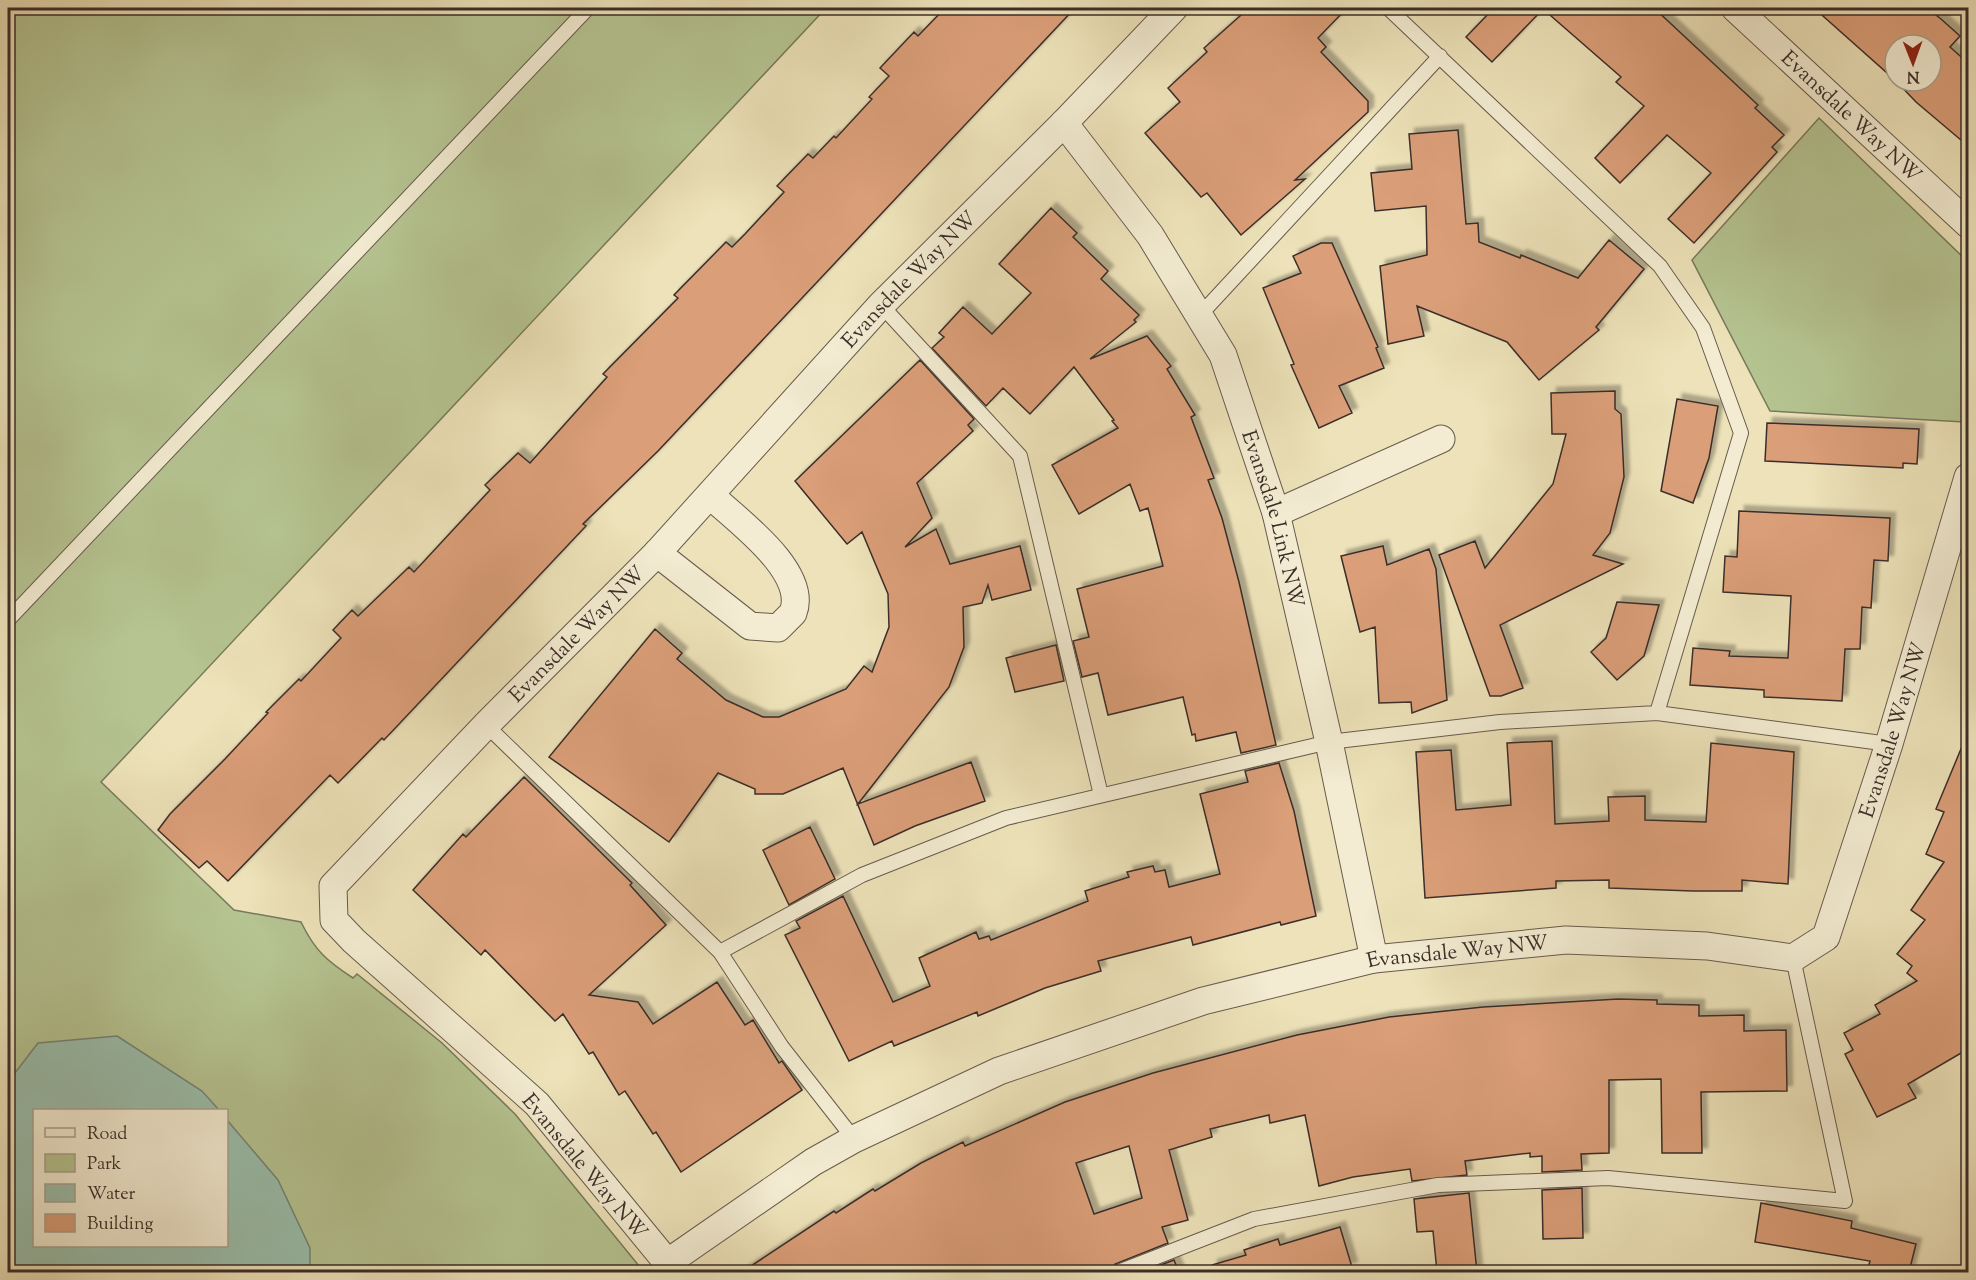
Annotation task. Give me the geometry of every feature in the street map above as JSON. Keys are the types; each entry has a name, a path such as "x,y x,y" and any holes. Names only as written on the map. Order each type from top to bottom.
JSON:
{"street":[{"name":"Evansdale Way NW","path":"1174,8 1064,123 881,306 711,496 486,725 333,886 334,920 354,941 537,1104 671,1268 813,1162 854,1139 1009,1067 1203,1001 1374,959 1566,940 1707,946 1792,958 1826,937 1889,744 1968,477"},
{"name":"Evansdale Way NW","path":"1735,8 1968,224"},
{"name":"Evansdale Link NW","path":"1064,123 1150,235 1223,355 1276,513 1329,742 1374,959"},
{"path":"1276,513 1441,439"},
{"path":"657,553 750,626 778,628 793,613 792,579 777,558 711,496"}],"lane":[{"path":"8,620 588,8"},
{"path":"1388,8 1660,266 1703,328 1741,433 1657,713"},
{"path":"1199,316 1440,56"},
{"path":"881,306 1020,456 1101,795"},
{"path":"720,952 862,875 1006,818 1329,742 1500,722 1657,713 1889,744"},
{"path":"486,725 720,952 782,1047 854,1139"},
{"path":"1118,1272 1254,1219 1438,1185 1608,1178 1845,1201 1792,958"}],"green space":[{"path":"8,8 826,8 101,782 234,910 301,922 311,941 329,960 353,978 357,974 442,1043 515,1114 644,1272 8,1272"},
{"path":"1819,118 1968,262 1968,407 1964,422 1770,411 1692,260"}],"water":[{"path":"117,1036 202,1091 218,1109 33,1109 33,1247 228,1247 228,1121 278,1180 310,1248 310,1272 8,1272 8,1082 38,1043"}],"building":[{"path":"945,8 1075,8 658,451 583,524 586,526 384,740 382,738 338,783 330,775 228,881 207,861 199,868 158,830 170,814 225,759 268,713 266,712 299,679 301,681 341,638 333,630 352,610 358,616 409,567 414,572 490,490 485,485 518,453 530,463 607,377 603,374 678,298 674,295 726,242 732,247 784,192 777,186 808,154 813,158 834,136 836,138 872,99 869,97 889,76 880,68 914,32 918,36"},
{"path":"1249,8 1347,8 1318,38 1326,47 1321,52 1368,101 1368,112 1295,180 1305,179 1241,235 1207,193 1201,197 1145,133 1180,102 1168,88 1207,52 1204,48"},
{"path":"1494,8 1654,8 1758,105 1755,108 1784,135 1772,147 1777,152 1694,243 1668,219 1711,173 1667,135 1620,183 1595,158 1644,106 1616,82 1621,77 1543,9 1492,62 1466,37"},
{"path":"1814,8 1927,8 1960,36 1950,47 1968,63 1968,146 1907,93 1943,93 1943,33 1883,33 1883,69"},
{"path":"1458,130 1466,224 1478,223 1479,242 1520,258 1521,255 1578,278 1609,240 1644,269 1596,327 1599,330 1539,380 1507,342 1417,306 1424,336 1388,344 1380,266 1427,255 1426,206 1375,211 1371,173 1412,169 1409,134"},
{"path":"1051,208 1077,233 1073,237 1108,271 1101,279 1139,315 1134,320 1136,322 1090,359 1147,336 1171,366 1167,369 1195,415 1191,417 1214,478 1208,480 1222,518 1239,582 1276,745 1241,753 1236,732 1196,741 1195,734 1192,735 1183,697 1108,715 1098,673 1082,677 1073,641 1089,637 1077,589 1163,566 1148,508 1140,511 1130,484 1079,514 1052,465 1118,428 1074,367 1030,414 1003,388 986,406 932,348 944,337 939,333 963,307 992,334 1031,293 999,264"},
{"path":"1321,243 1332,243 1378,347 1376,348 1384,368 1339,386 1352,413 1319,428 1291,365 1294,364 1263,288 1301,273 1293,256"},
{"path":"920,360 974,419 968,425 973,431 917,483 932,518 905,547 936,529 950,564 1020,546 1031,590 992,600 988,585 982,603 963,607 964,647 949,687 858,804 971,762 985,801 915,826 874,845 843,768 783,794 755,794 755,789 718,773 669,842 549,757 655,629 682,653 677,659 726,700 763,717 779,717 846,689 864,666 872,672 889,627 888,594 862,532 847,544 795,481"},
{"path":"1615,391 1615,409 1621,414 1624,477 1610,533 1593,555 1623,564 1500,625 1523,688 1501,696 1490,696 1439,555 1475,541 1485,568 1553,484 1566,434 1552,434 1551,393"},
{"path":"1677,399 1718,406 1709,458 1693,503 1661,491"},
{"path":"1767,423 1919,429 1917,464 1903,463 1903,468 1765,461"},
{"path":"1739,511 1890,518 1888,561 1874,560 1871,608 1862,607 1860,649 1845,649 1842,701 1764,697 1764,690 1690,685 1693,648 1730,651 1729,656 1788,658 1791,596 1723,592 1725,556 1737,557"},
{"path":"1383,546 1387,565 1429,549 1436,569 1447,700 1412,713 1411,702 1379,703 1375,627 1360,632 1341,556"},
{"path":"1617,602 1659,605 1644,656 1617,680 1591,652 1606,638"},
{"path":"1056,645 1064,681 1015,692 1006,658"},
{"path":"1968,732 1968,1049 1908,1084 1916,1098 1877,1117 1845,1054 1853,1050 1844,1033 1880,1014 1875,1005 1917,981 1907,973 1912,966 1897,954 1925,920 1911,910 1944,862 1926,854 1944,812 1936,809"},
{"path":"1552,741 1555,824 1609,821 1608,797 1645,796 1645,820 1706,822 1711,743 1794,752 1788,884 1742,880 1742,891 1693,891 1609,888 1609,880 1556,881 1556,888 1425,898 1416,752 1451,750 1456,810 1511,805 1507,743"},
{"path":"1279,763 1294,811 1316,916 1281,925 1280,922 1193,945 1191,937 1098,961 1101,971 1045,988 978,1016 977,1012 894,1046 892,1041 849,1061 785,935 800,928 796,921 843,896 893,1002 930,986 919,958 976,932 979,939 989,936 991,940 1088,901 1085,891 1129,877 1127,872 1153,866 1155,872 1165,870 1169,887 1220,874 1200,794 1248,782 1245,771"},
{"path":"524,777 632,883 630,885 666,925 589,995 638,1002 653,1024 717,982 745,1025 753,1020 779,1063 782,1061 802,1090 681,1172 656,1132 653,1134 625,1091 619,1095 593,1052 589,1054 563,1014 555,1021 485,950 481,955 413,890 463,834 466,837"},
{"path":"810,827 835,879 789,905 763,850"},
{"path":"1618,999 1657,1000 1657,1004 1699,1005 1699,1016 1744,1015 1744,1031 1786,1030 1787,1091 1701,1092 1702,1153 1662,1153 1661,1079 1609,1080 1609,1153 1581,1154 1582,1170 1542,1172 1542,1156 1530,1157 1530,1153 1465,1161 1467,1175 1412,1181 1410,1169 1353,1177 1319,1186 1305,1115 1270,1123 1269,1115 1210,1129 1212,1137 1169,1150 1188,1220 1162,1227 1168,1243 1115,1264 1109,1272 742,1272 834,1211 836,1213 873,1189 875,1191 921,1163 963,1142 965,1146 1065,1102 1153,1073 1297,1035 1389,1017 1483,1007","holes":["1129,1146 1142,1198 1094,1214 1076,1163"]},
{"path":"1582,1188 1583,1238 1543,1239 1542,1190"},
{"path":"1469,1193 1477,1272 1437,1272 1433,1231 1417,1232 1414,1199"},
{"path":"1761,1203 1852,1221 1851,1228 1916,1244 1909,1272 1867,1272 1870,1261 1755,1242"},
{"path":"1340,1227 1352,1267 1334,1272 1213,1272 1212,1265 1246,1255 1244,1250 1278,1239 1280,1245"},
{"path":"1174,1260 1179,1272 1142,1272"}]}
